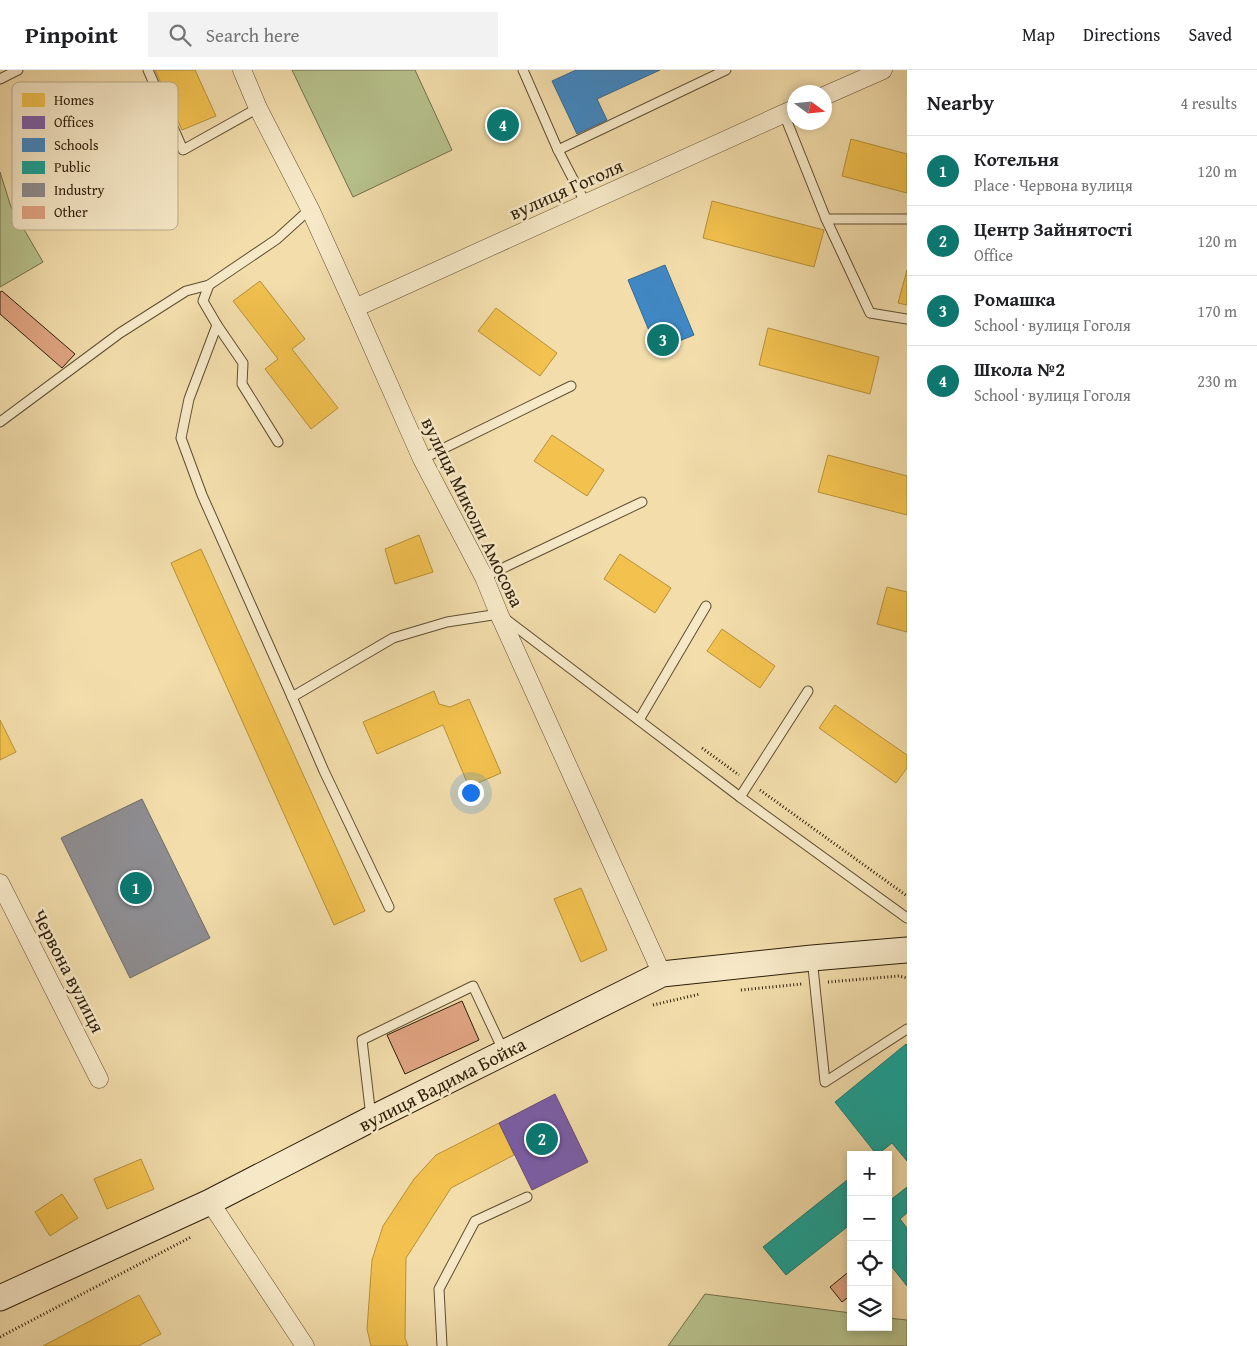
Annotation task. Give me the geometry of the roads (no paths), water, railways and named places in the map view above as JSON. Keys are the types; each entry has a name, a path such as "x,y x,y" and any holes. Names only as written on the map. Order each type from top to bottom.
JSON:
{"street":[{"name":"вулиця Миколи Амосова","path":"242,70 258,108 310,209 422,459 484,577 662,974"},
{"path":"832,92 882,70"},
{"name":"вулиця Гоголя","path":"355,308 787,113"},
{"name":"Червона вулиця","path":"0,883 100,1079"},
{"name":"вулиця Вадима Бойка","path":"0,1298 216,1211 371,1119 662,974 907,950"},
{"path":"216,1211 305,1346"}],"lane":[{"path":"0,79 18,70"},
{"path":"148,70 153,82"},
{"path":"523,70 558,150 586,204"},
{"path":"558,150 726,70"},
{"path":"178,139 183,150 258,108"},
{"path":"795,130 826,219 870,313 907,319"},
{"path":"0,422 120,333 186,291 209,285 277,239 310,209"},
{"path":"826,219 907,219"},
{"path":"209,285 203,300 217,325 243,363 242,384 278,442"},
{"path":"217,325 189,399 181,438 202,495 324,770 389,907"},
{"path":"422,459 571,386"},
{"path":"484,577 642,502"},
{"path":"639,720 706,606"},
{"path":"292,697 393,638 447,622 499,614 740,797 907,918"},
{"path":"740,797 808,691"},
{"path":"812,958 825,1082 907,1029"},
{"path":"371,1119 362,1040 473,986 504,1052"},
{"path":"442,1346 439,1289 474,1220 527,1197"}],"place":[{"name":"Школа №2","path":"503,125"},
{"name":"Ромашка","path":"663,340"},
{"name":"Котельня","path":"136,888"},
{"name":"Центр Зайнятості","path":"542,1139"}]}
